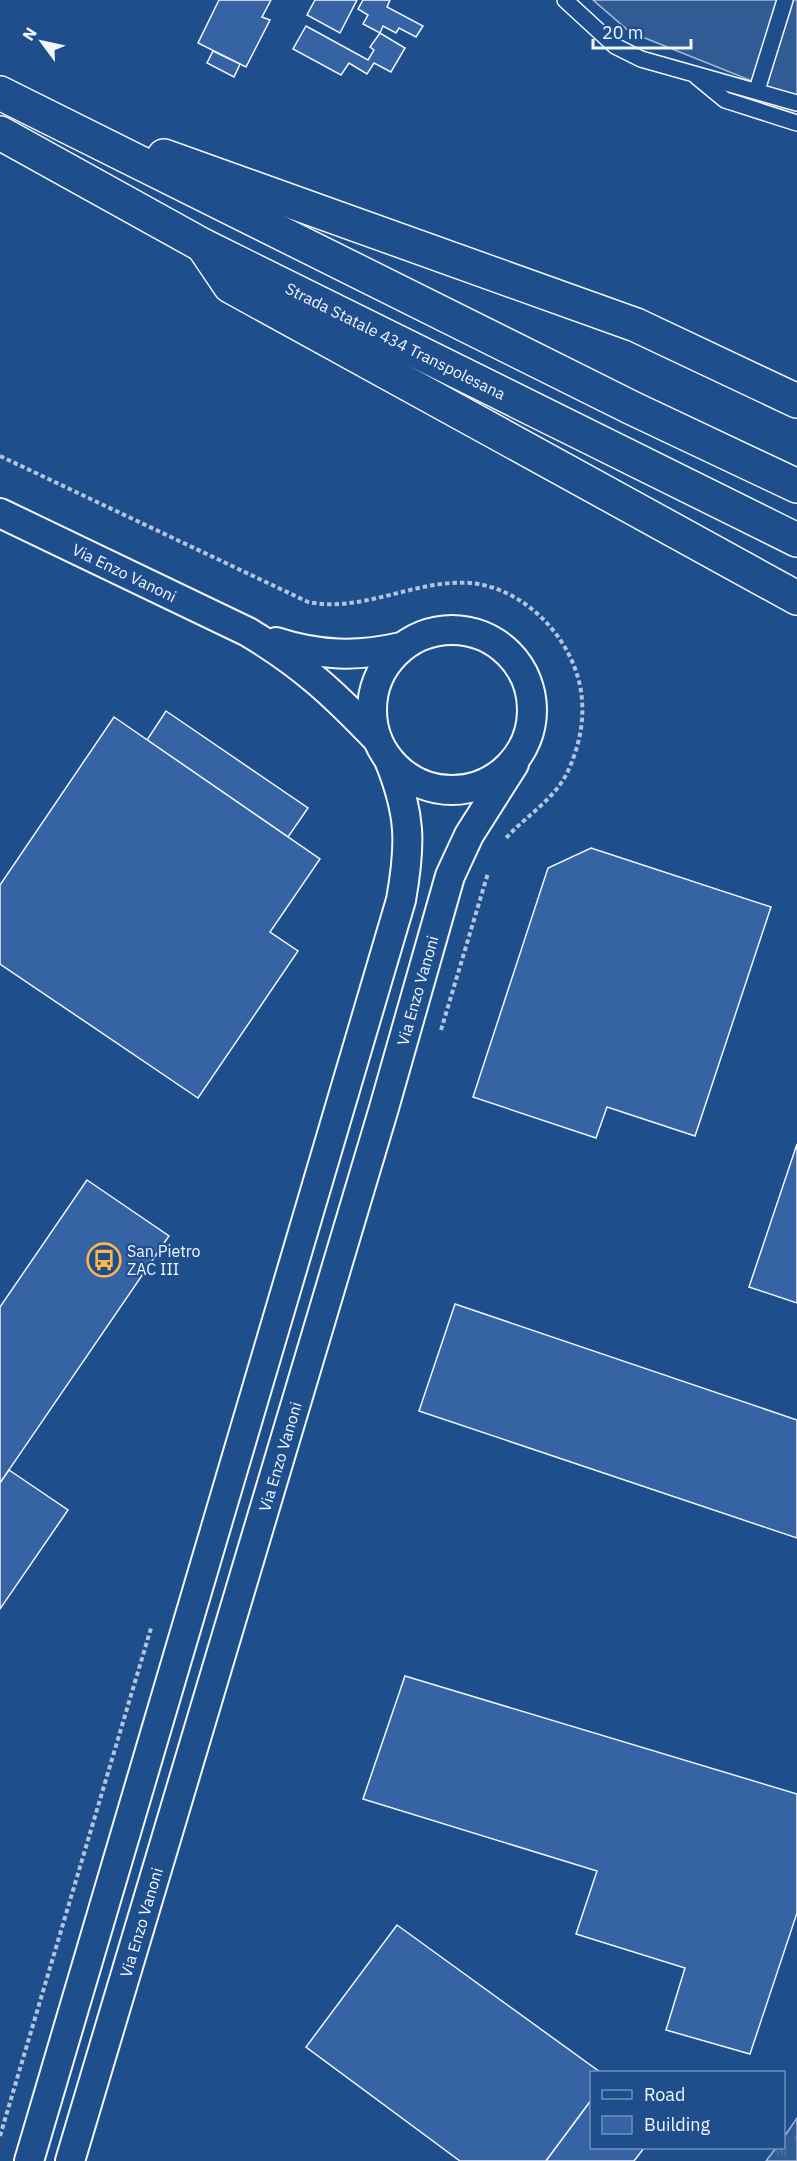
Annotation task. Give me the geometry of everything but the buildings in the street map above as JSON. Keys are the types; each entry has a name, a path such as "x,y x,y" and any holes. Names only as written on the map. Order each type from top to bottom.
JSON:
{"highway":[{"path":"8,98 636,325 797,401"},
{"path":"8,98 632,408 797,486"},
{"name":"Strada Statale 434 Transpolesana","path":"0,133 202,245 797,540"},
{"path":"202,245 230,286 797,598"}],"street":[{"name":"Via Enzo Vanoni","path":"0,513 248,632 286,645 349,656 402,647 425,634 452,629 478,633 502,646 520,666 531,690 533,717 526,743 469,835 450,876 384,1108 70,2161"},
{"name":"Via Enzo Vanoni","path":"248,632 314,676 405,777 427,787 450,791 474,789 495,779 514,764"},
{"name":"Via Enzo Vanoni","path":"29,2161 401,900 407,863 408,827 403,794 383,750 371,716 373,693 384,668 402,647"}],"lane":[{"path":"565,0 615,46 641,59 797,103"},
{"path":"757,90 785,0"},
{"path":"693,73 725,100 797,123"}],"green space":[{"path":"797,2118 797,2161 766,2161 775,2149 785,2149 785,2136"}],"shaded area":[{"path":"593,0 797,0 797,99 630,32"}],"place":[{"name":"San Pietro ZAC III","path":"104,1260"}]}
